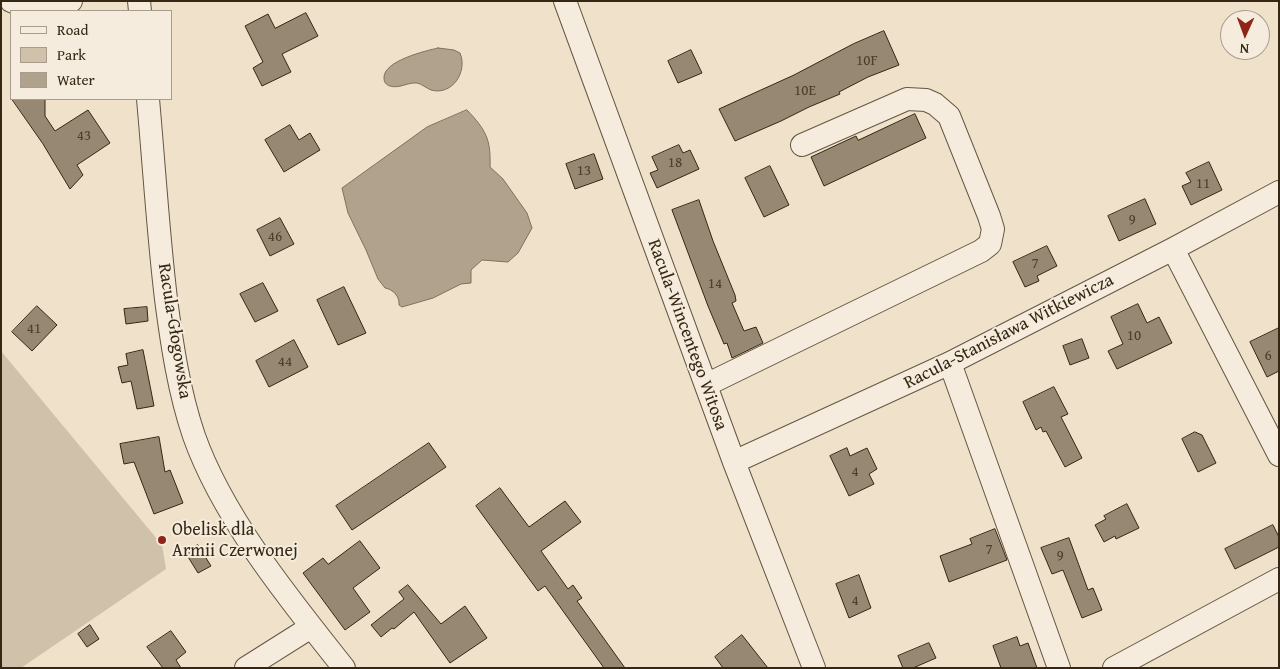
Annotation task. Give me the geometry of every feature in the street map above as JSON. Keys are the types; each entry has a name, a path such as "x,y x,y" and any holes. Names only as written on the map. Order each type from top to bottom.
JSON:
{"street":[{"path":"11,1 32,10 64,8 70,1"},
{"name":"Racula-Wincentego Witosa","path":"565,1 734,462 814,668"},
{"path":"706,385 981,251 990,244 993,229 986,208 949,116 935,104 926,100 907,99 802,145"},
{"name":"Racula-Głogowska","path":"148,100 171,336 179,378 194,436 223,500 259,556 311,627 344,668"},
{"name":"Racula-Stanisława Witkiewicza","path":"734,462 950,363 1173,249 1279,192"},
{"path":"1173,249 1279,455"},
{"path":"950,363 1059,668"},
{"path":"1114,668 1279,580"},
{"path":"246,668 273,660 311,627"}],"green space":[{"path":"1,351 162,545 166,569 21,668 1,668"}],"water":[{"path":"438,48 454,50 460,53 462,68 460,75 452,86 439,91 431,90 417,83 393,87 384,81 386,72 397,62 415,54"},
{"path":"467,110 479,123 486,136 490,149 490,167 503,179 527,213 532,228 518,253 508,262 482,260 471,270 471,283 461,284 433,298 402,307 399,305 395,294 385,288 378,279 348,213 342,188 427,127"}],"building":[{"path":"306,13 318,36 282,54 291,72 262,86 253,68 263,62 245,26 268,14 275,28"},
{"path":"884,31 899,65 868,77 839,92 840,94 735,141 719,109"},
{"path":"691,50 702,73 678,83 668,61"},
{"path":"13,100 45,100 45,116 55,131 88,110 110,143 77,165 83,175 70,189 43,144"},
{"path":"915,114 926,138 824,186 811,157 856,136 858,140"},
{"path":"290,125 299,140 310,133 320,150 284,172 265,140"},
{"path":"679,145 683,153 690,150 699,169 657,188 650,173 658,170 652,157"},
{"path":"594,154 603,179 575,189 566,164"},
{"path":"1209,162 1222,190 1191,205 1182,186 1191,182 1186,173"},
{"path":"770,166 789,205 764,217 745,178"},
{"path":"1145,199 1156,224 1119,241 1108,216"},
{"path":"699,200 735,295 736,301 732,303 744,331 756,327 763,343 732,358 727,343 724,344 708,306 672,210"},
{"path":"280,218 294,244 270,256 257,230"},
{"path":"1047,246 1057,266 1037,276 1039,281 1025,287 1013,262"},
{"path":"263,283 278,311 255,322 240,294"},
{"path":"344,287 366,333 338,345 317,300"},
{"path":"1138,304 1147,323 1159,317 1172,343 1117,369 1108,351 1123,344 1111,317"},
{"path":"37,306 57,325 32,351 12,332"},
{"path":"147,307 148,321 126,324 124,309"},
{"path":"1279,328 1279,371 1267,377 1250,342"},
{"path":"1082,339 1089,358 1070,365 1063,346"},
{"path":"294,340 308,367 269,387 256,361"},
{"path":"143,350 154,406 137,409 131,381 122,383 118,367 128,365 126,354"},
{"path":"1054,387 1068,414 1061,417 1082,458 1065,467 1046,431 1043,432 1041,427 1036,430 1023,402"},
{"path":"1195,432 1202,435 1216,463 1198,472 1182,439"},
{"path":"159,437 165,472 170,470 183,503 154,514 134,462 124,464 120,444"},
{"path":"429,443 446,467 352,530 336,506"},
{"path":"847,448 850,456 867,448 877,469 869,474 874,484 849,496 830,456"},
{"path":"500,488 529,527 565,501 581,522 541,551 568,589 573,585 582,598 577,601 625,668 604,668 545,586 538,591 476,506"},
{"path":"1127,504 1139,528 1116,539 1115,536 1104,542 1095,525 1106,519 1104,516"},
{"path":"1273,525 1279,537 1279,547 1235,569 1225,549"},
{"path":"995,529 1007,560 949,582 940,556 972,544 970,539"},
{"path":"1069,538 1088,590 1093,588 1102,610 1082,618 1063,570 1052,574 1041,548"},
{"path":"360,541 380,568 353,588 370,612 345,630 303,573 323,558 328,564"},
{"path":"198,545 211,566 198,573 185,552"},
{"path":"859,575 871,608 849,618 836,584"},
{"path":"408,585 441,624 465,606 487,638 450,663 414,612 381,637 371,625 404,599 399,592"},
{"path":"90,625 99,639 87,647 78,634"},
{"path":"171,631 186,652 176,660 181,668 163,668 147,647"},
{"path":"742,635 768,668 723,668 715,657"},
{"path":"1017,637 1020,646 1028,643 1037,668 1001,668 993,646"},
{"path":"929,643 936,658 913,668 903,668 898,656"}],"place":[{"name":"Obelisk dla Armii Czerwonej","path":"162,540"}]}
